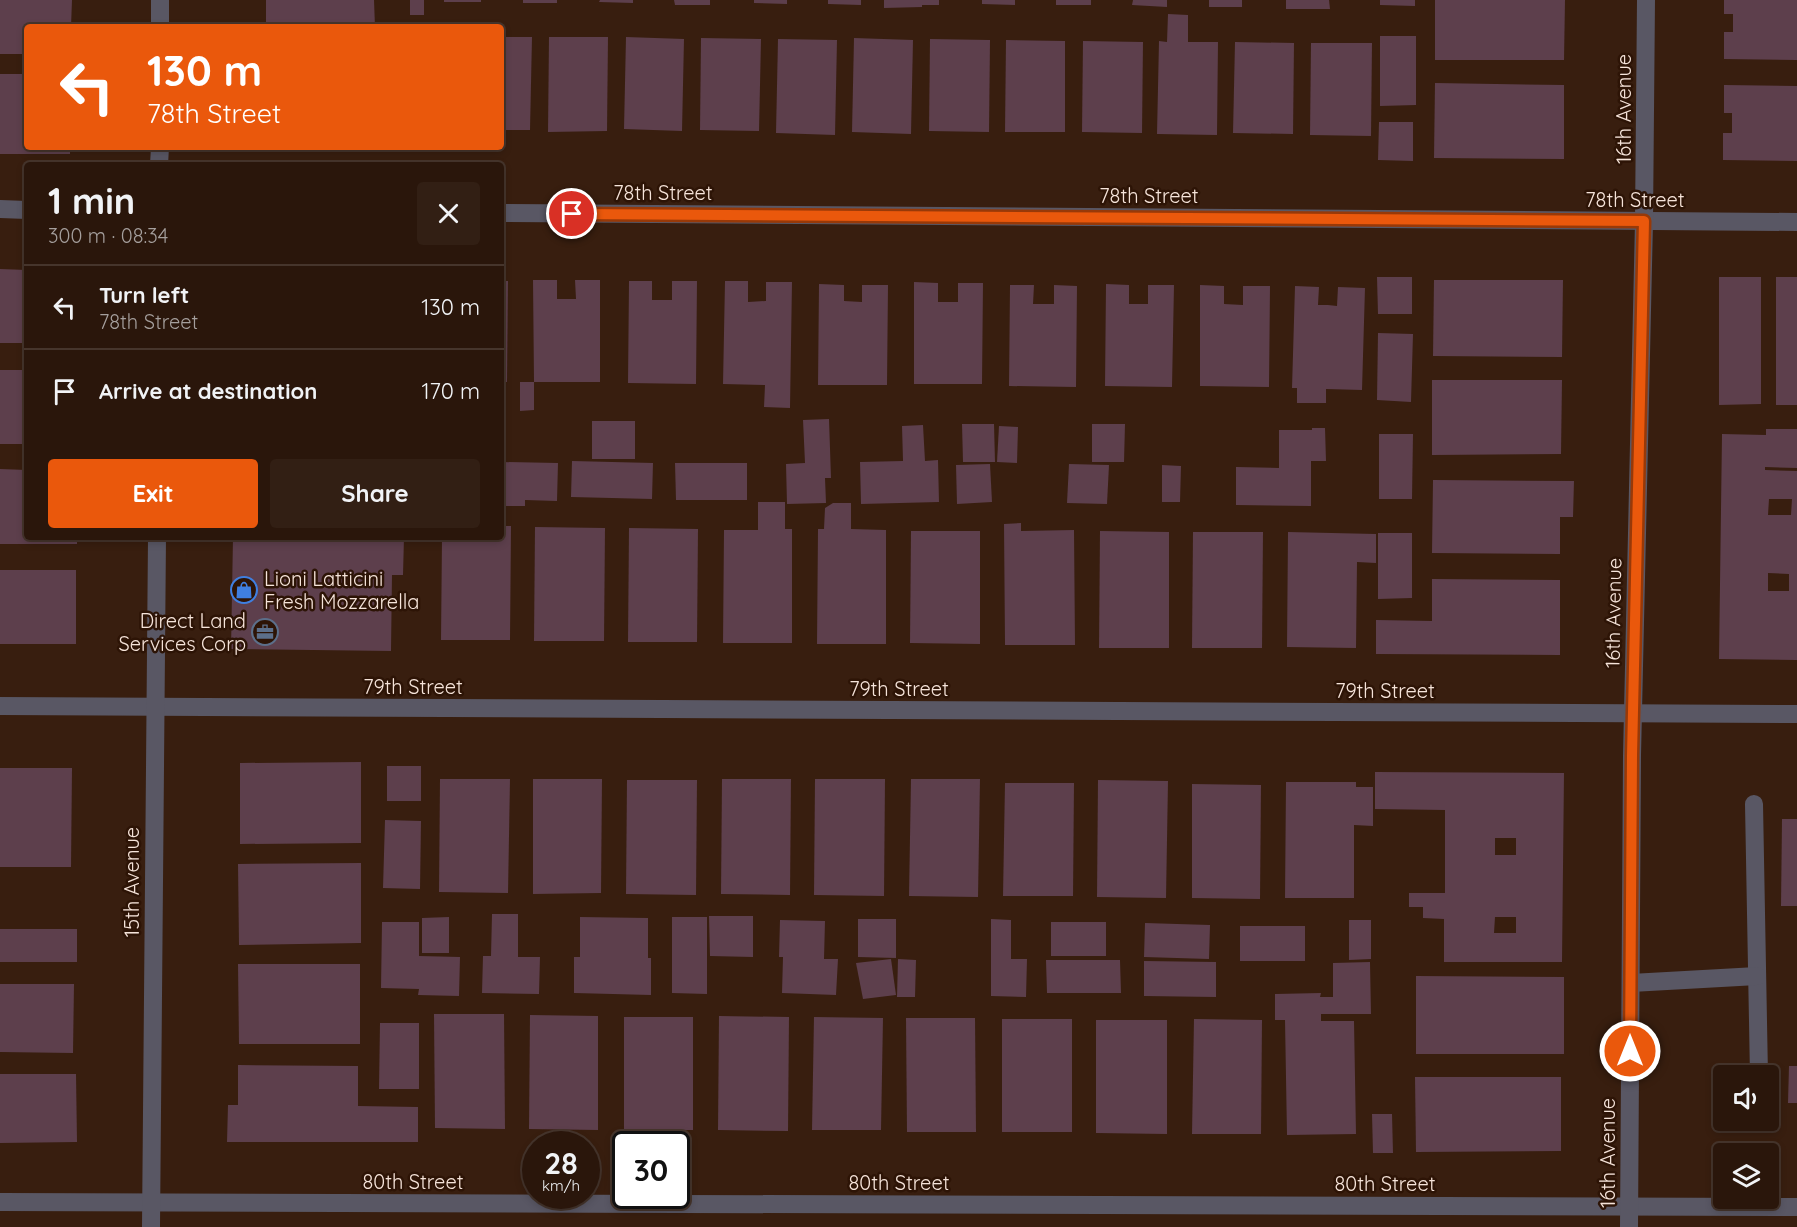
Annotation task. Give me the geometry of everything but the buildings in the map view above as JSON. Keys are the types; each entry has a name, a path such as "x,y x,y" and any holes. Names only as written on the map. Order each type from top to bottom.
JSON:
{"street":[{"path":"160,0 160,24"},
{"name":"16th Avenue","path":"1629,1227 1633,713 1644,221 1646,0"},
{"path":"0,209 24,210"},
{"name":"78th Street","path":"504,213 1797,222"},
{"name":"15th Avenue","path":"151,1227 157,540"},
{"name":"79th Street","path":"0,706 1797,714"},
{"path":"1754,804 1759,1065"},
{"path":"1631,983 1758,976"},
{"name":"80th Street","path":"0,1202 1797,1207"}],"place":[{"name":"Lioni Latticini Fresh Mozzarella","path":"244,590"},
{"name":"Direct Land Services Corp","path":"265,632"}],"route":[{"path":"572,214 1644,221 1632,756 1630,1051"}]}
